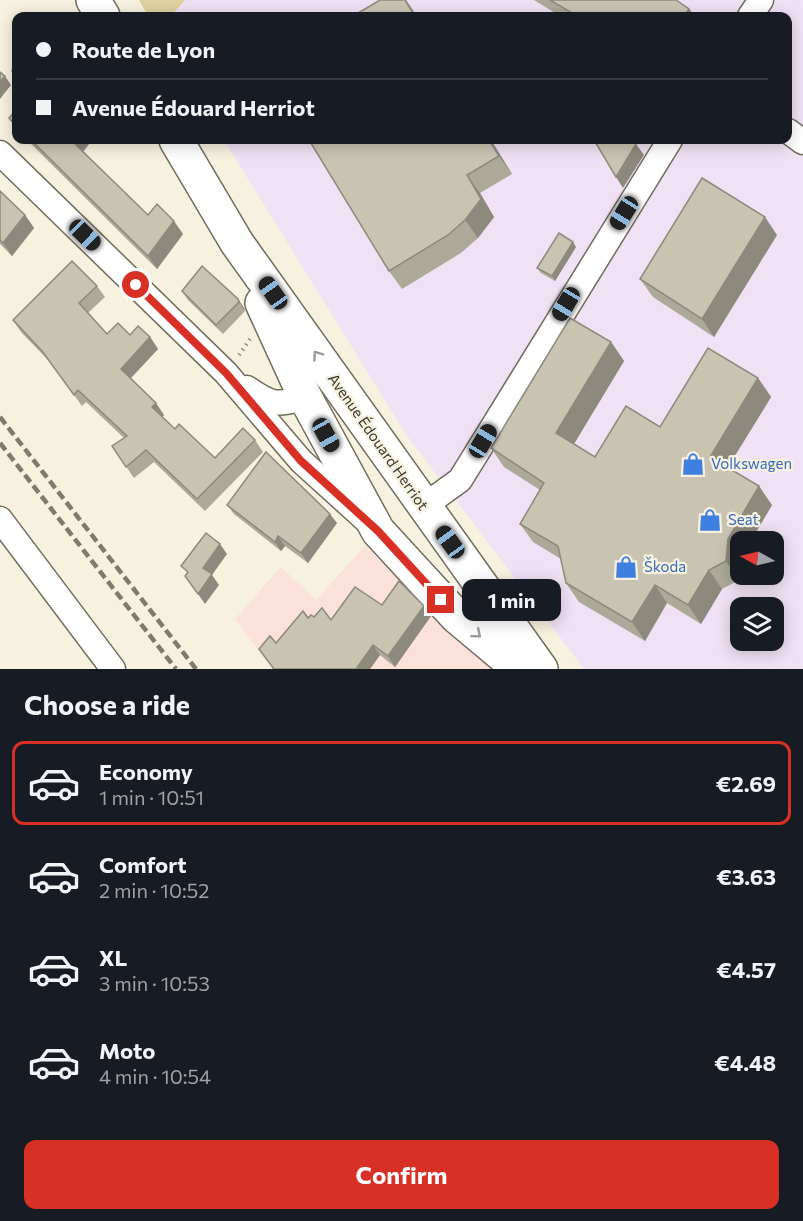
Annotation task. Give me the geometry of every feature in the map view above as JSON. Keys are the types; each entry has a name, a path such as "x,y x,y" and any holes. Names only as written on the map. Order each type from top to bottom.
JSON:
{"main road":[{"name":"Avenue Édouard Herriot","path":"178,144 237,243 541,669"},
{"name":"Avenue Édouard Herriot","path":"237,243 305,397 378,531 457,617 519,669"}],"street":[{"path":"424,506 460,480 668,144"},
{"path":"0,153 226,373 301,461 378,531"},
{"path":"226,373 264,400 281,405 305,397"},
{"path":"0,519 113,669"}],"path":[{"path":"226,373 267,314"}],"shaded area":[{"path":"139,0 185,0 174,12 146,12"},
{"path":"185,0 803,0 803,669 584,669 407,436 226,144 792,144 792,12 174,12"},
{"path":"365,546 493,669 272,669 235,619 281,567 316,600"}],"building":[{"path":"380,0 405,0 412,12 360,12"},
{"path":"550,0 676,0 689,9 687,12 570,12"},
{"path":"0,72 5,76 0,82"},
{"path":"35,144 75,144 148,215 157,204 174,221 148,256"},
{"path":"311,144 492,144 499,156 467,175 481,199 465,220 448,235 389,271"},
{"path":"596,144 636,144 616,177"},
{"path":"702,178 765,217 702,319 640,279"},
{"path":"0,191 25,215 3,243 0,240"},
{"path":"559,233 573,242 552,276 537,268"},
{"path":"72,261 97,286 79,303 107,334 118,323 130,335 138,326 150,337 121,369 156,403 152,407 175,429 179,424 215,458 243,428 255,440 197,499 146,450 126,467 112,446 127,436 78,390 74,395 42,351 13,320"},
{"path":"202,266 239,302 216,325 182,291"},
{"path":"570,318 611,342 556,433 595,457 626,406 660,427 708,348 758,378 710,457 759,486 733,531 730,531 726,561 709,570 688,605 655,585 632,622 566,583 558,546 520,524 544,483 491,448"},
{"path":"266,452 330,514 301,553 278,536 275,542 227,505"},
{"path":"206,533 220,544 203,568 212,574 198,594 185,576 188,572 181,566"},
{"path":"399,581 424,606 388,656 373,645 356,669 274,669 259,649 270,636 276,643 303,611 308,618 311,615 314,617 322,608 331,620 355,587 382,605"}],"railway":[{"path":"0,417 196,669"},
{"path":"0,443 176,669"}],"place":[{"name":"Volkswagen","path":"693,464"},
{"name":"Seat","path":"710,520"},
{"name":"Škoda","path":"626,567"}],"route":[{"path":"136,285 226,373 301,461 378,531 441,600"}]}
